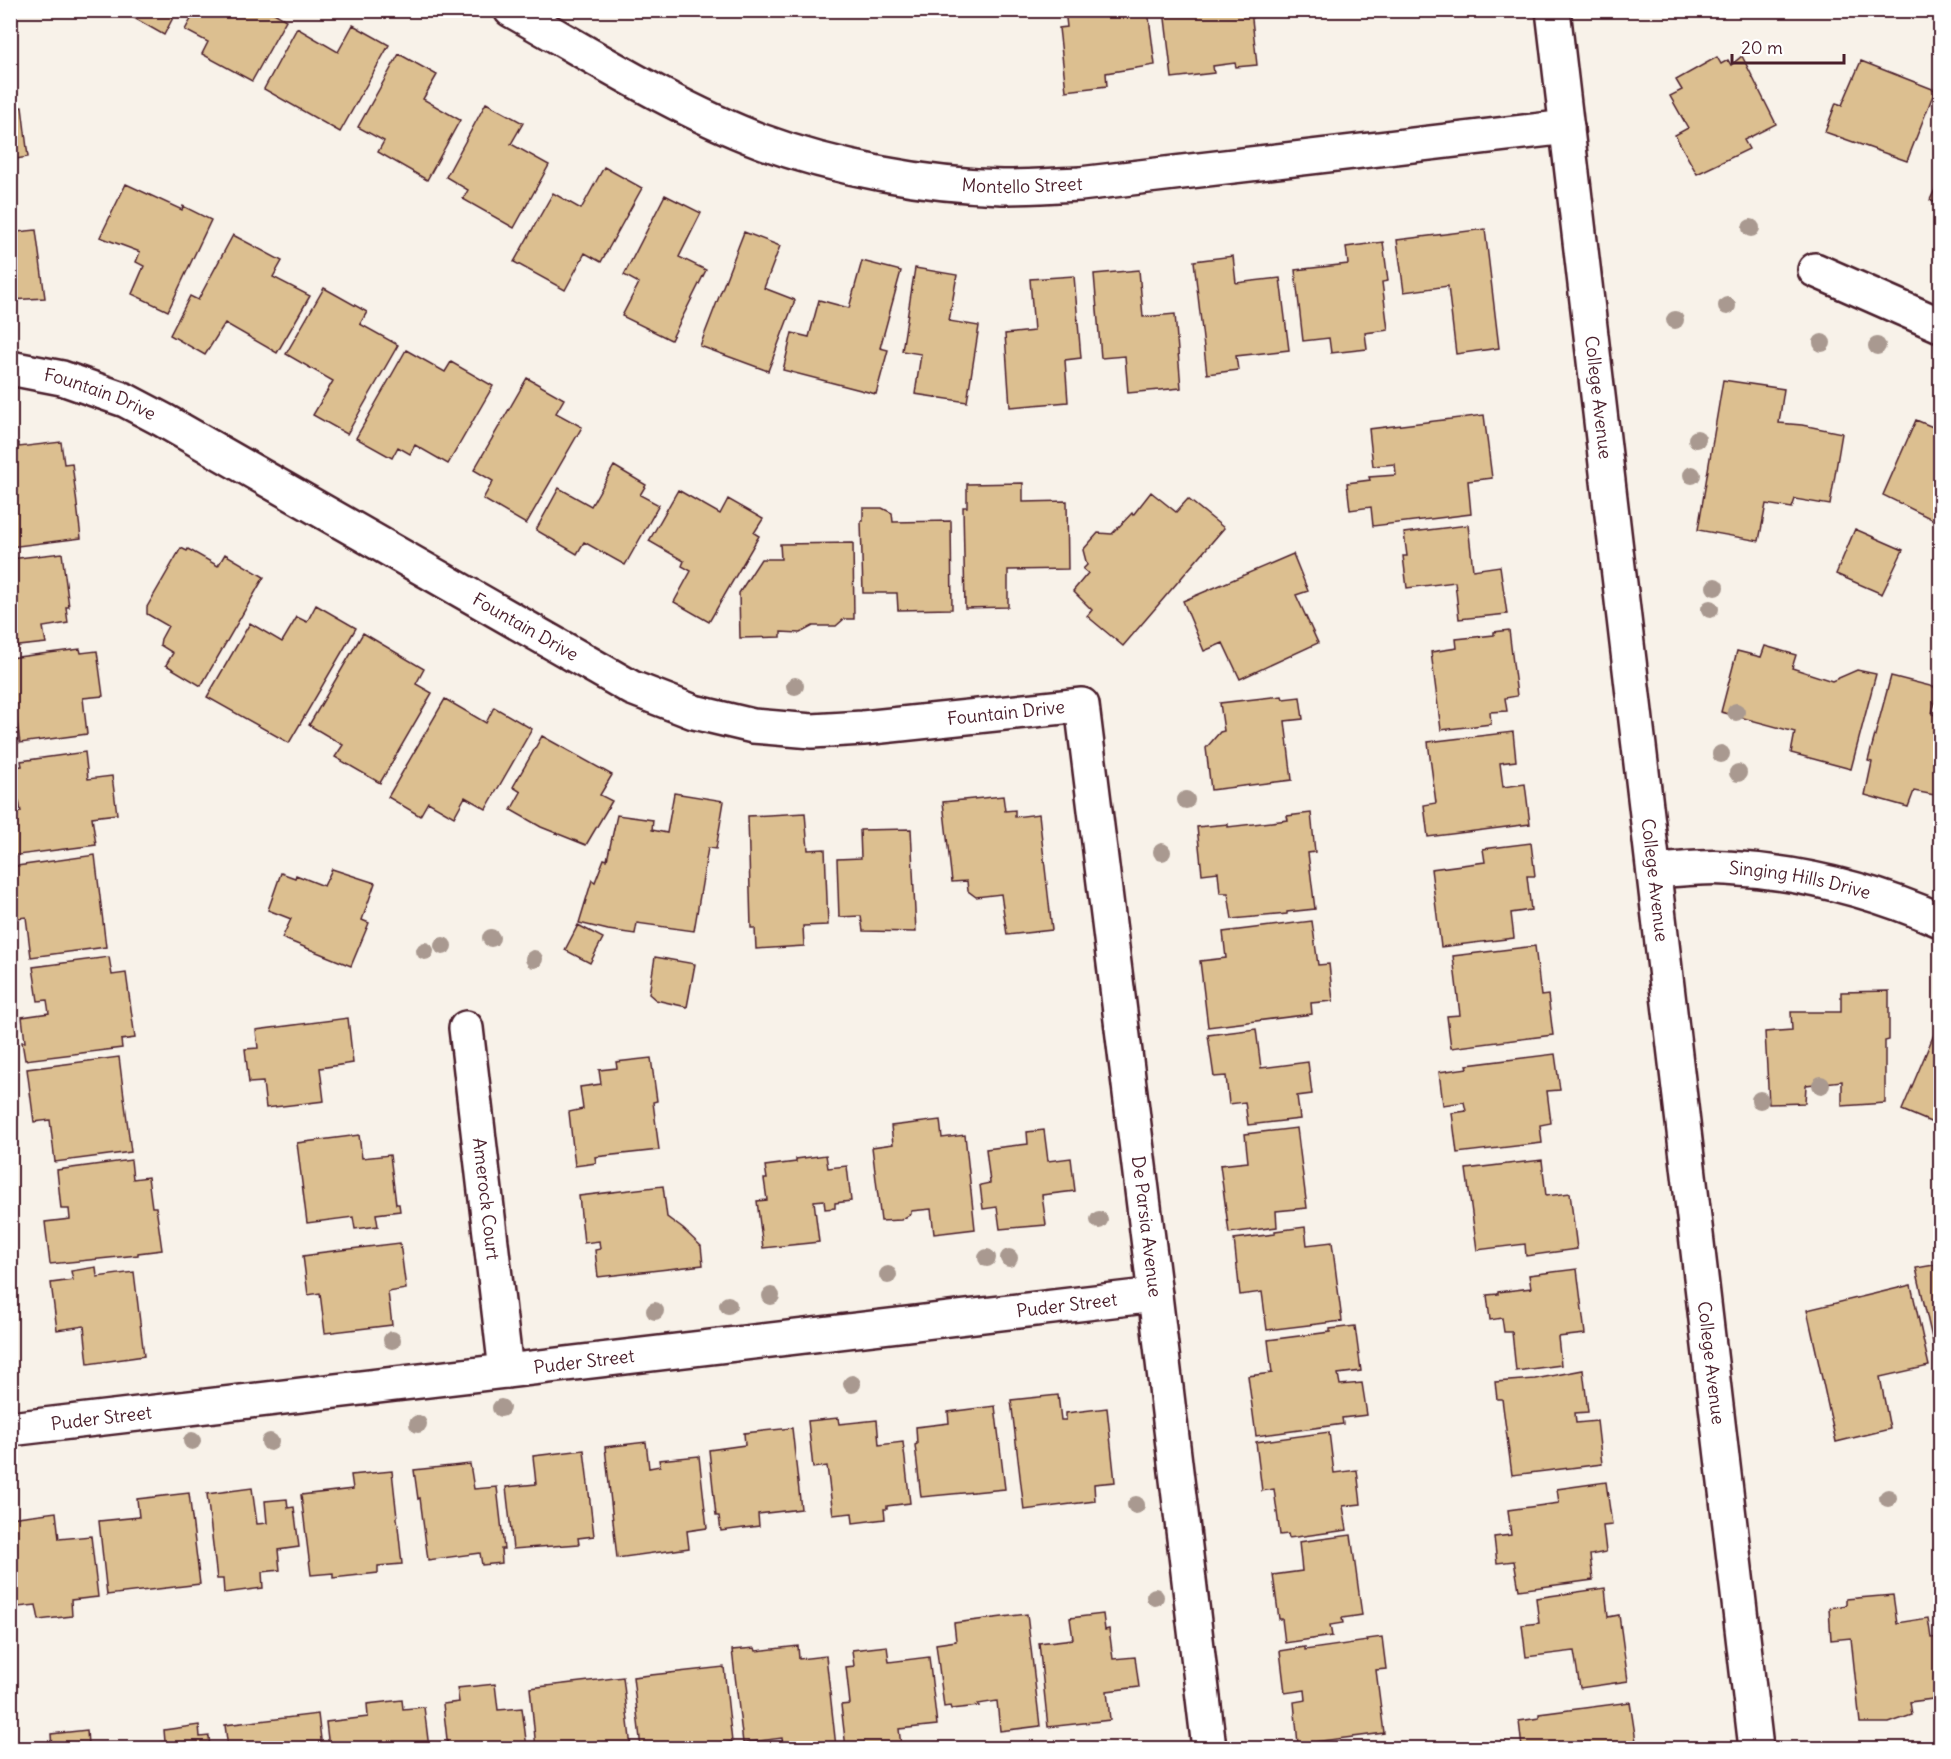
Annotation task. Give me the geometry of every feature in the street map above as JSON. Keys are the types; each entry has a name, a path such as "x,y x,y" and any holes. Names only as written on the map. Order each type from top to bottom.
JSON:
{"street":[{"name":"Montello Street","path":"511,10 690,110 762,141 836,164 912,179 1002,187 1080,184 1567,127"},
{"name":"College Avenue","path":"1553,10 1756,1749"},
{"path":"1815,270 1941,325"},
{"name":"Fountain Drive","path":"10,368 62,378 125,400 632,688 694,712 753,726 812,731 863,728 1082,705"},
{"name":"De Parsia Avenue","path":"1082,705 1209,1749"},
{"name":"Singing Hills Drive","path":"1654,871 1725,867 1796,874 1866,891 1941,920"},
{"name":"Amerock Court","path":"466,1028 506,1371"},
{"name":"Puder Street","path":"10,1429 1155,1296"}],"building":[{"path":"120,10 177,10 164,35"},
{"path":"196,10 269,10 286,20 252,81 202,54 208,42 185,30"},
{"path":"1065,10 1148,10 1155,65 1106,73 1107,86 1066,91 1059,28 1067,27"},
{"path":"1164,10 1251,10 1257,65 1236,67 1235,63 1213,66 1214,73 1172,78"},
{"path":"353,25 389,45 340,132 264,89 297,28 338,52"},
{"path":"399,54 437,75 423,99 460,120 427,180 378,152 384,141 358,127"},
{"path":"1742,56 1776,124 1744,140 1749,149 1697,174 1675,135 1688,128 1670,96 1682,90 1676,80 1717,57 1721,64 1728,60 1731,65"},
{"path":"1861,61 1935,90 1907,161 1825,132 1836,103 1842,105"},
{"path":"10,98 12,108 22,107 28,157 10,160"},
{"path":"486,103 523,123 511,144 549,165 514,228 463,199 468,190 446,177"},
{"path":"604,167 642,188 601,262 585,253 565,290 514,262 553,193 581,209"},
{"path":"1940,179 1940,205 1930,200"},
{"path":"126,184 182,210 183,206 211,220 168,311 132,294 144,266 136,262 140,252 100,237"},
{"path":"665,195 701,213 679,257 706,270 671,340 622,316 639,283 624,275"},
{"path":"15,214 17,232 36,230 45,298 10,300 10,215"},
{"path":"1485,229 1499,348 1456,354 1448,286 1404,292 1397,240"},
{"path":"744,232 780,246 764,288 795,300 768,371 700,346"},
{"path":"233,235 282,261 273,277 310,296 277,353 225,323 205,355 170,335 190,296 198,300"},
{"path":"1383,242 1388,281 1382,282 1388,330 1365,333 1367,349 1331,353 1329,338 1303,341 1295,270 1348,264 1346,247"},
{"path":"1233,256 1236,283 1280,278 1289,350 1236,356 1238,370 1207,374 1194,261"},
{"path":"862,261 901,271 880,348 888,350 876,394 783,370 792,333 809,337 819,300 849,308"},
{"path":"915,268 957,275 949,321 979,326 967,402 915,394 921,354 902,351"},
{"path":"1139,270 1143,317 1175,314 1181,388 1128,393 1125,356 1101,358 1094,274"},
{"path":"1074,276 1081,358 1065,360 1068,402 1010,407 1005,334 1034,331 1030,279"},
{"path":"324,288 367,312 360,324 398,345 347,434 313,415 333,381 286,354"},
{"path":"406,350 445,372 451,362 493,386 448,464 415,445 410,454 398,447 392,458 356,438"},
{"path":"527,378 564,399 556,413 582,427 526,524 483,499 493,481 474,470"},
{"path":"1723,380 1784,389 1779,423 1842,433 1830,505 1795,499 1792,508 1766,504 1759,541 1698,530"},
{"path":"1484,415 1492,478 1468,481 1471,514 1373,526 1371,507 1350,510 1347,483 1370,480 1369,477 1396,475 1395,464 1373,466 1369,429"},
{"path":"1916,420 1940,430 1940,523 1883,495"},
{"path":"61,442 64,464 72,463 81,538 10,547 10,444 19,443 19,447"},
{"path":"614,466 646,485 640,495 659,505 625,565 584,542 577,554 536,530 559,488 591,506"},
{"path":"1023,483 1023,502 1067,501 1068,569 1008,570 1008,607 965,608 963,507 967,507 967,484"},
{"path":"678,490 720,514 728,499 763,519 754,533 759,536 709,622 674,602 691,571 682,566 684,561 649,541"},
{"path":"1151,492 1176,512 1188,499 1224,528 1123,646 1087,616 1092,610 1073,591 1088,573 1083,569 1087,565 1083,550 1098,533 1112,534 1132,513 1133,515"},
{"path":"863,508 882,508 892,513 893,522 951,521 952,609 898,610 897,593 863,593 861,521 863,521"},
{"path":"1468,525 1473,570 1500,566 1507,614 1459,619 1455,582 1407,588 1403,556 1407,556 1404,533"},
{"path":"1855,529 1903,550 1882,594 1836,574"},
{"path":"853,543 854,619 844,619 836,626 813,626 800,633 781,632 781,637 740,638 739,593 761,559 781,559 780,544"},
{"path":"181,548 187,551 188,549 218,566 225,554 264,577 201,686 166,665 173,653 160,645 168,626 147,614 147,607"},
{"path":"62,553 69,607 66,607 68,623 43,627 46,643 10,647 10,559"},
{"path":"1293,554 1308,591 1296,595 1318,643 1240,679 1223,643 1204,651 1183,601"},
{"path":"316,605 356,628 289,743 207,697 250,623 282,642 297,617 307,622"},
{"path":"1509,630 1517,696 1505,698 1507,711 1490,712 1491,724 1441,730 1431,652 1457,648 1456,639 1494,635 1494,632"},
{"path":"363,633 424,669 416,684 432,693 380,783 335,757 343,745 309,725"},
{"path":"1765,646 1796,655 1792,668 1832,681 1857,670 1876,674 1851,769 1791,753 1795,732 1721,712 1737,651 1761,657"},
{"path":"80,649 81,653 97,651 103,696 83,698 87,734 20,743 14,700 10,700 10,658"},
{"path":"1891,676 1938,688 1932,714 1940,716 1940,796 1914,791 1908,807 1865,795 1872,762 1868,761"},
{"path":"1282,696 1283,699 1300,697 1303,719 1285,721 1292,780 1211,790 1206,748 1220,732 1224,731 1220,703"},
{"path":"445,699 486,723 494,707 532,729 486,809 465,797 454,817 428,802 420,816 388,797"},
{"path":"1513,732 1516,761 1500,763 1503,787 1525,784 1530,824 1428,837 1424,805 1436,803 1428,742"},
{"path":"542,736 612,775 600,795 612,801 586,845 541,827 511,810 521,792 513,787"},
{"path":"85,752 88,779 112,776 117,814 92,817 96,845 10,856 10,814 21,812 19,801 10,803 10,767 22,766 21,761"},
{"path":"674,793 724,801 716,849 708,848 694,931 637,923 635,934 579,923 592,880 595,882 604,859 607,860 617,815 653,820 652,830 667,833"},
{"path":"1003,796 1005,811 1015,810 1015,817 1039,814 1052,930 1007,935 1001,894 976,897 968,891 967,881 952,882 943,802"},
{"path":"805,813 808,850 825,849 828,925 803,926 804,946 756,949 755,928 751,928 748,816"},
{"path":"1311,813 1315,852 1308,853 1315,909 1232,919 1228,893 1220,893 1218,872 1202,874 1197,827 1228,824 1228,827 1288,820 1287,816"},
{"path":"911,829 916,932 863,931 861,916 839,917 837,859 861,858 860,830"},
{"path":"1531,843 1535,876 1527,876 1531,910 1511,913 1514,938 1441,947 1431,869 1485,862 1483,849"},
{"path":"95,855 106,947 31,957 26,917 10,919 10,867"},
{"path":"332,869 375,883 362,920 369,923 351,966 282,938 291,919 268,910 281,873 295,878 296,875 324,886"},
{"path":"1312,921 1318,965 1329,964 1333,1001 1311,1003 1312,1014 1208,1027 1200,961 1226,958 1223,932"},
{"path":"578,925 603,938 590,963 565,950"},
{"path":"1535,946 1541,996 1548,995 1553,1035 1451,1048 1447,1016 1460,1015 1453,956"},
{"path":"109,957 112,975 126,973 135,1038 121,1040 122,1048 25,1060 22,1017 49,1013 47,1000 38,1001 33,967"},
{"path":"655,957 695,964 687,1007 656,1000 649,994"},
{"path":"1889,991 1889,1040 1885,1041 1885,1103 1842,1106 1842,1081 1806,1085 1805,1103 1769,1104 1765,1032 1792,1030 1791,1012 1841,1012 1841,992"},
{"path":"348,1018 353,1063 320,1068 324,1101 266,1108 263,1082 249,1083 245,1049 258,1048 256,1030"},
{"path":"1256,1029 1261,1068 1308,1062 1312,1094 1297,1096 1300,1119 1248,1125 1245,1102 1229,1104 1226,1076 1214,1077 1208,1035"},
{"path":"1935,1032 1940,1034 1940,1126 1902,1110"},
{"path":"1555,1054 1560,1090 1547,1091 1551,1123 1540,1125 1542,1143 1457,1153 1452,1113 1466,1111 1464,1102 1443,1105 1439,1072 1468,1068 1467,1065"},
{"path":"119,1057 131,1152 55,1162 50,1120 34,1122 27,1069"},
{"path":"651,1058 657,1101 653,1102 659,1150 595,1157 596,1163 575,1166 569,1112 583,1109 580,1087 601,1084 599,1070 617,1068 616,1062"},
{"path":"940,1120 942,1138 965,1135 975,1229 934,1234 931,1209 911,1211 911,1214 901,1220 881,1221 872,1147 893,1144 891,1126"},
{"path":"1297,1128 1307,1208 1276,1211 1277,1227 1229,1233 1220,1165 1248,1162 1245,1134"},
{"path":"1044,1130 1048,1161 1071,1158 1075,1191 1042,1195 1046,1225 1000,1229 997,1207 983,1209 980,1185 990,1183 986,1149 1028,1144 1027,1132"},
{"path":"359,1135 362,1158 390,1155 396,1204 399,1204 400,1211 376,1214 378,1226 355,1229 353,1217 307,1223 297,1143"},
{"path":"826,1155 828,1168 847,1166 851,1201 835,1203 835,1208 825,1209 824,1200 814,1201 819,1242 763,1248 757,1201 767,1200 765,1166"},
{"path":"131,1160 133,1179 148,1177 152,1207 156,1207 162,1250 138,1253 138,1255 50,1264 45,1222 70,1219 69,1209 61,1209 57,1170"},
{"path":"1542,1160 1546,1196 1570,1193 1577,1249 1526,1256 1525,1244 1477,1250 1466,1169"},
{"path":"663,1186 667,1217 701,1246 703,1265 598,1277 595,1250 600,1249 599,1241 584,1243 579,1196"},
{"path":"1305,1227 1307,1245 1332,1242 1342,1321 1267,1330 1262,1292 1240,1295 1234,1239 1275,1234 1275,1231"},
{"path":"400,1243 406,1289 388,1292 392,1325 325,1333 320,1293 308,1295 303,1256"},
{"path":"1940,1264 1940,1373 1916,1268"},
{"path":"96,1267 97,1277 134,1272 144,1356 88,1364 84,1326 57,1330 51,1283 73,1280 71,1271"},
{"path":"1577,1269 1585,1334 1558,1337 1561,1365 1516,1371 1512,1332 1504,1332 1502,1318 1490,1320 1487,1295 1531,1288 1529,1275"},
{"path":"1911,1285 1929,1366 1880,1377 1890,1429 1836,1442 1807,1310"},
{"path":"1355,1326 1361,1371 1338,1374 1340,1385 1362,1383 1367,1415 1342,1418 1343,1424 1256,1436 1248,1376 1272,1373 1268,1340 1330,1332 1330,1329"},
{"path":"1583,1370 1588,1412 1575,1413 1576,1423 1597,1421 1602,1464 1512,1475 1502,1399 1497,1399 1495,1382 1535,1379"},
{"path":"1058,1395 1061,1420 1066,1420 1066,1413 1107,1408 1115,1482 1094,1484 1095,1501 1024,1510 1011,1400"},
{"path":"995,1406 1005,1489 921,1497 915,1445 917,1444 916,1427 949,1423 948,1412"},
{"path":"838,1418 839,1424 877,1420 879,1445 903,1442 910,1503 887,1506 887,1509 884,1509 885,1519 853,1523 852,1513 833,1515 827,1466 813,1468 808,1421"},
{"path":"792,1428 801,1509 758,1514 759,1526 721,1531 719,1516 716,1516 709,1450 745,1445 744,1433"},
{"path":"1329,1432 1334,1473 1357,1470 1361,1504 1343,1506 1347,1530 1289,1538 1288,1534 1280,1535 1274,1489 1262,1491 1256,1442"},
{"path":"646,1442 649,1468 660,1466 659,1460 699,1456 707,1528 687,1531 689,1548 617,1558 605,1447"},
{"path":"584,1450 594,1536 578,1538 579,1544 513,1549 506,1487 536,1484 533,1456"},
{"path":"470,1464 474,1489 497,1487 504,1549 501,1549 502,1563 482,1565 480,1553 428,1560 414,1470"},
{"path":"392,1471 402,1564 378,1566 378,1573 333,1578 333,1573 311,1575 301,1495 353,1489 351,1475"},
{"path":"1606,1482 1612,1525 1603,1526 1606,1552 1590,1555 1593,1580 1519,1590 1514,1561 1497,1563 1494,1537 1511,1535 1508,1510 1559,1503 1557,1489"},
{"path":"252,1488 257,1524 267,1523 265,1501 287,1499 288,1508 294,1507 299,1547 278,1550 280,1570 262,1572 263,1588 224,1593 223,1579 217,1579 207,1494"},
{"path":"189,1493 200,1584 107,1595 99,1521 139,1517 137,1499"},
{"path":"56,1512 59,1539 91,1536 98,1597 71,1600 72,1616 39,1620 36,1605 18,1607 13,1560 10,1560 10,1518"},
{"path":"1351,1535 1362,1615 1342,1618 1343,1623 1330,1625 1332,1636 1285,1643 1273,1575 1302,1571 1299,1542"},
{"path":"1605,1588 1608,1617 1619,1615 1628,1681 1580,1688 1574,1651 1526,1657 1522,1625 1539,1623 1536,1598"},
{"path":"1893,1595 1897,1623 1928,1618 1931,1638 1940,1637 1940,1698 1910,1702 1912,1715 1889,1723 1860,1723 1851,1638 1831,1640 1829,1608 1846,1605 1846,1599"},
{"path":"1027,1614 1040,1726 1000,1731 997,1701 978,1704 979,1706 951,1709 950,1706 944,1707 936,1644 956,1641 954,1623"},
{"path":"1103,1614 1105,1630 1109,1629 1113,1659 1135,1657 1139,1687 1107,1691 1110,1720 1048,1727 1039,1643 1073,1639 1070,1618"},
{"path":"1382,1637 1386,1669 1376,1670 1384,1733 1298,1744 1294,1702 1306,1700 1305,1690 1285,1693 1280,1651 1305,1647 1305,1650"},
{"path":"798,1646 799,1659 826,1656 836,1747 783,1748 782,1738 743,1743 732,1650 755,1648 756,1651"},
{"path":"887,1646 889,1662 929,1657 937,1725 899,1729 901,1746 846,1748 841,1705 850,1704 846,1667 854,1666 852,1650"},
{"path":"724,1667 732,1742 692,1748 641,1748 633,1677"},
{"path":"623,1677 631,1748 536,1748 530,1688"},
{"path":"495,1684 498,1710 522,1708 527,1748 448,1748 443,1704 459,1702 457,1688"},
{"path":"402,1700 403,1709 424,1707 429,1748 329,1748 326,1722 368,1717 367,1704"},
{"path":"1630,1702 1637,1748 1522,1748 1519,1721 1539,1718 1539,1714"},
{"path":"318,1714 322,1748 228,1748 225,1725"},
{"path":"199,1725 200,1737 209,1736 210,1748 124,1748 165,1742 164,1730"},
{"path":"87,1730 88,1745 92,1744 93,1748 52,1748 51,1734"}]}
